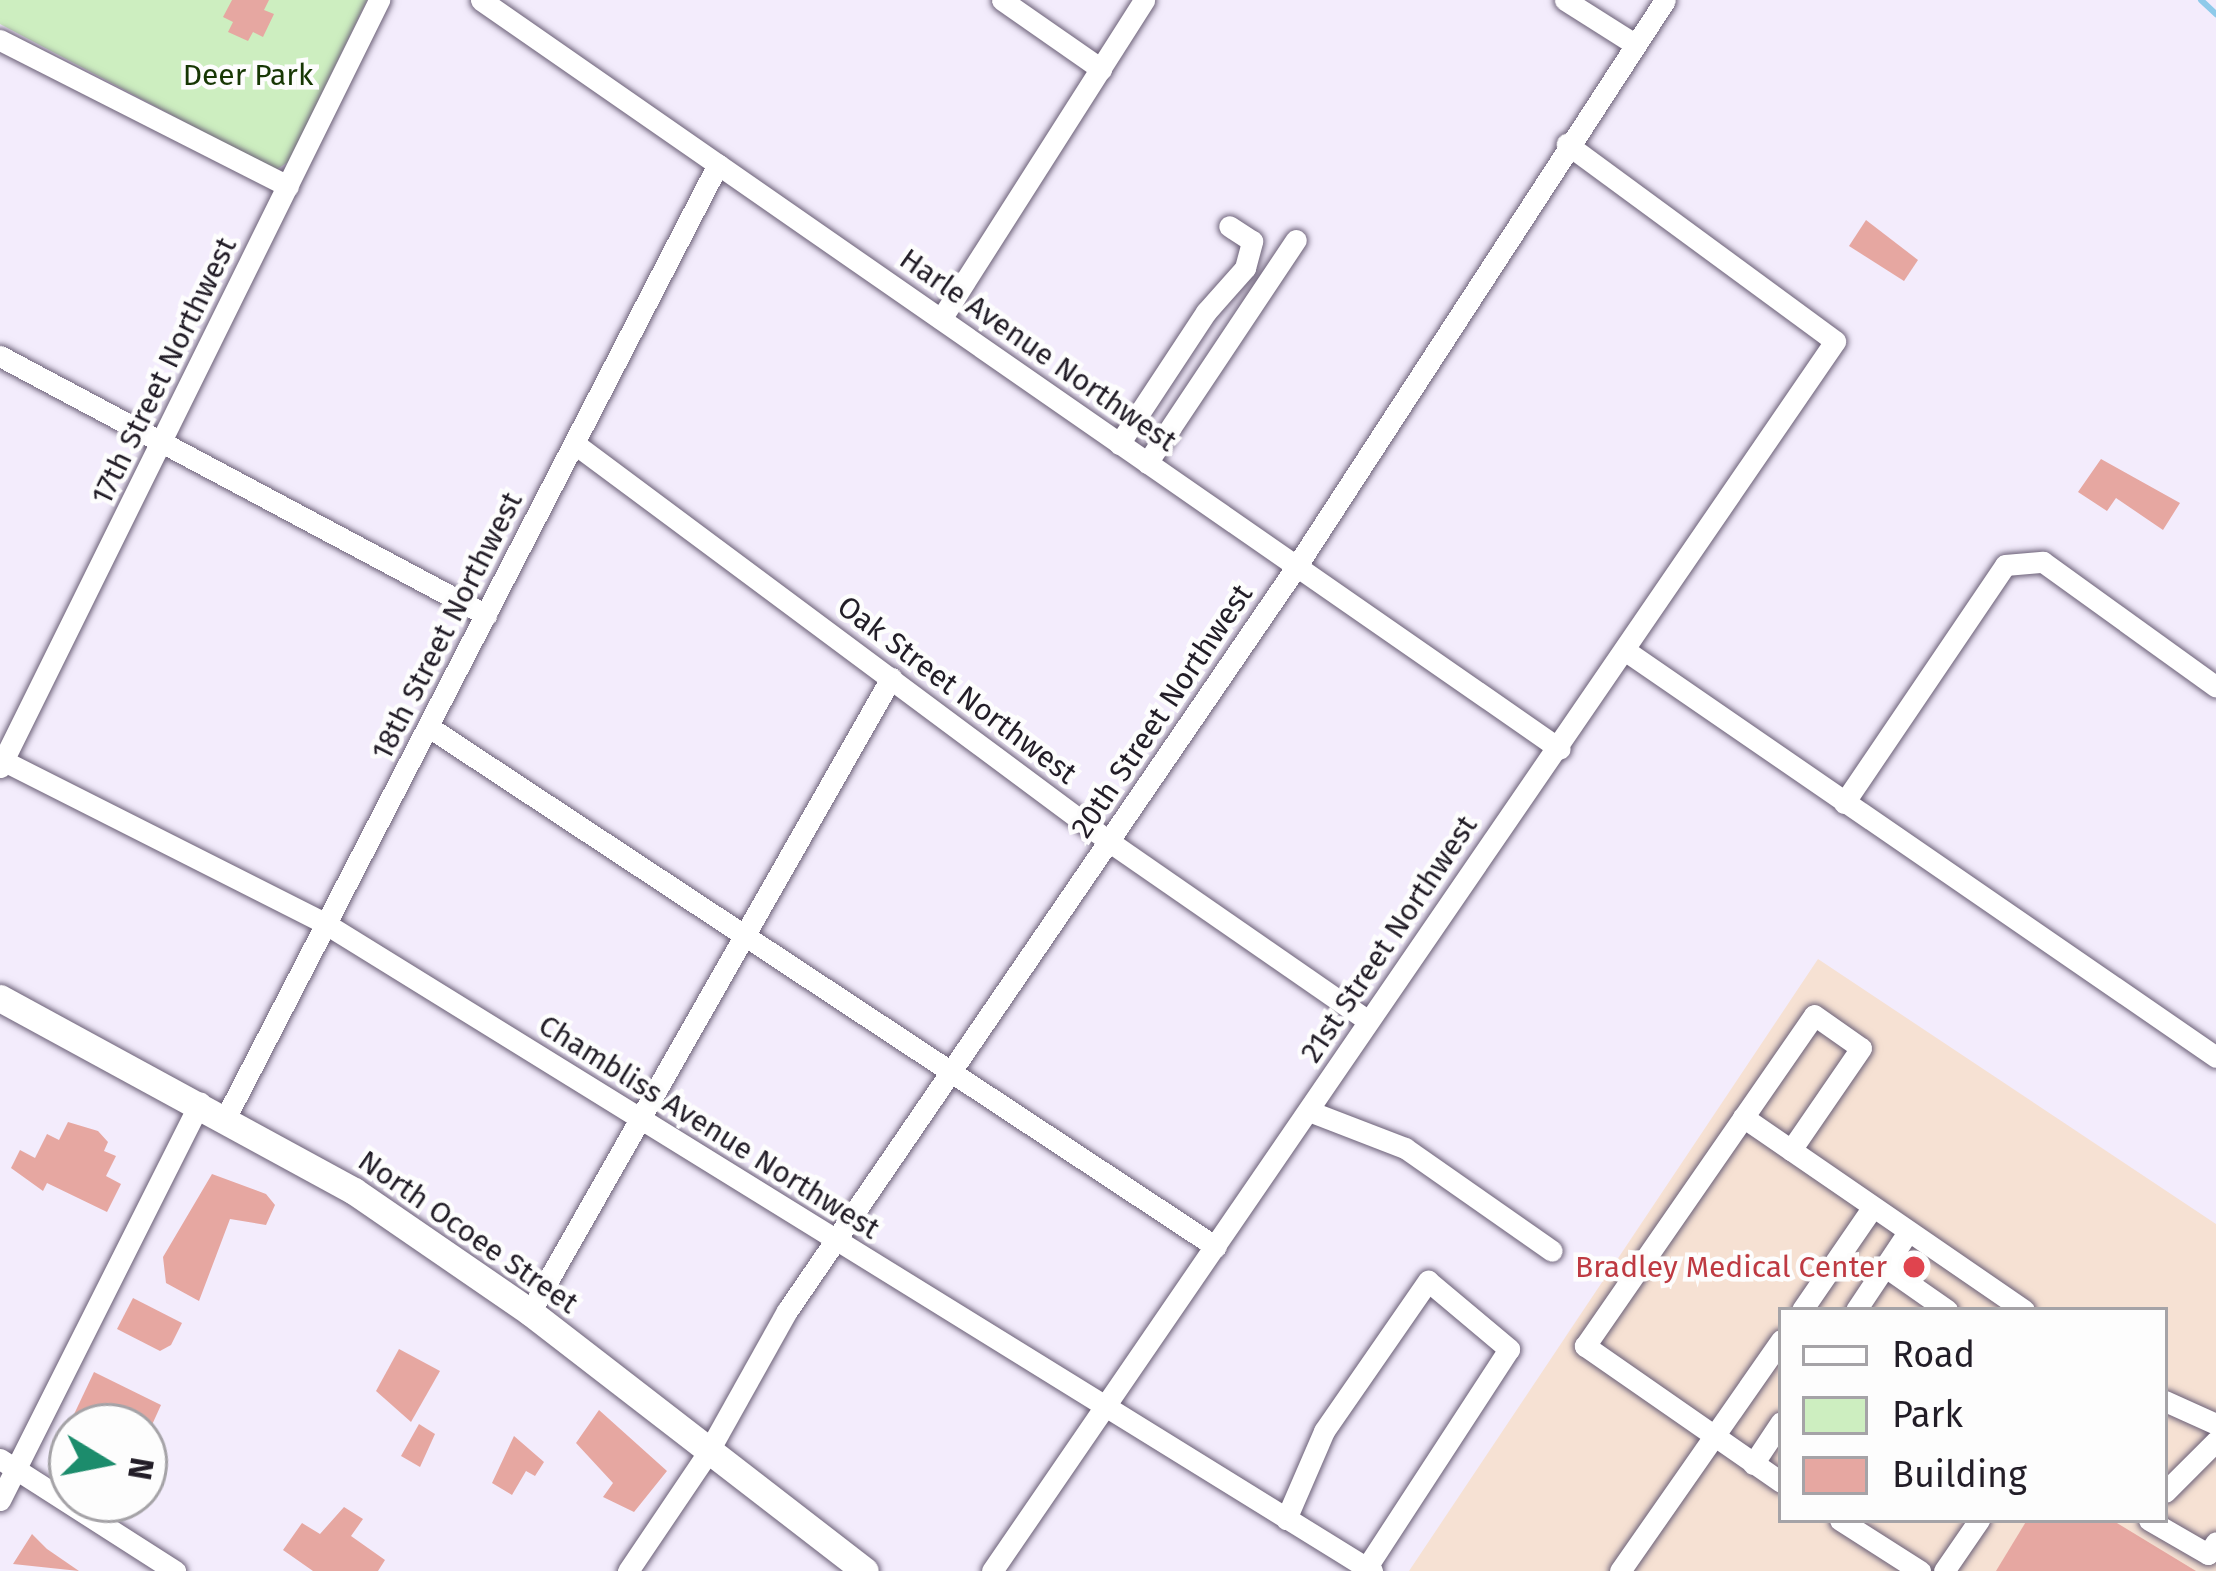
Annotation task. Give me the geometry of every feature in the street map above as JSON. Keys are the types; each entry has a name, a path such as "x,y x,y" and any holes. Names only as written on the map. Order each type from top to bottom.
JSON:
{"main road":[{"name":"North Ocoee Street","path":"0,998 227,1115 530,1312 707,1454 865,1571"}],"street":[{"name":"17th Street Northwest","path":"1,762 164,443 379,0"},
{"name":"Harle Avenue Northwest","path":"481,0 1560,749"},
{"path":"1002,0 1101,69"},
{"path":"941,319 1144,0"},
{"path":"1565,0 1633,43"},
{"name":"20th Street Northwest","path":"628,1571 707,1454 755,1361 1296,567 1665,0"},
{"path":"0,40 288,186"},
{"name":"21st Street Northwest","path":"992,1571 1108,1412 1366,1019 1560,749 1835,340 1567,144"},
{"name":"18th Street Northwest","path":"227,1115 718,164"},
{"path":"1119,444 1206,312 1245,268 1252,241 1229,226"},
{"path":"1147,463 1296,240"},
{"path":"0,356 486,615"},
{"name":"Oak Street Northwest","path":"574,444 1110,842 1366,1019"},
{"path":"1844,803 2005,565 2043,562 2216,687"},
{"path":"1626,651 2216,1058"},
{"path":"530,1312 891,678"},
{"path":"429,727 956,1069 1216,1247"},
{"name":"Chambliss Avenue Northwest","path":"1,762 326,924 643,1117 835,1244 1369,1569"},
{"path":"1778,1480 1718,1432 1585,1346 1814,1015 1861,1048 1791,1150"},
{"path":"0,1500 8,1463 200,1102"},
{"path":"1309,1111 1405,1148 1552,1251"},
{"path":"1743,1117 2020,1307"},
{"path":"1804,1307 1872,1208"},
{"path":"1858,1307 1908,1232"},
{"path":"1884,1266 1943,1307"},
{"path":"1286,1519 1324,1431 1428,1281 1509,1349 1369,1569"},
{"path":"1620,1571 1778,1344"},
{"path":"2168,1402 2216,1424"},
{"path":"1753,1464 1778,1426"},
{"path":"2168,1489 2216,1441"},
{"path":"8,1463 175,1571"},
{"path":"1845,1523 1919,1571"},
{"path":"1944,1571 1977,1523"},
{"path":"2154,1523 2208,1554 2216,1543"}],"shaded area":[{"name":"Bradley Medical Center","path":"1818,959 2216,1224 2216,1571 1409,1571"}],"green space":[{"name":"Deer Park","path":"0,0 367,0 288,162 276,170 0,24"}],"building":[{"path":"232,0 269,0 264,10 274,14 263,37 253,32 248,41 228,32 233,22 223,17"},
{"path":"1866,220 1918,260 1904,281 1849,246"},
{"path":"2101,459 2180,503 2163,530 2116,498 2107,511 2078,492"},
{"path":"68,1122 98,1131 108,1142 104,1151 116,1156 106,1176 121,1184 107,1212 47,1183 43,1191 11,1168 20,1150 35,1158 47,1134 59,1140"},
{"path":"212,1174 266,1194 275,1205 266,1225 230,1219 199,1301 166,1283 163,1257"},
{"path":"133,1298 182,1323 171,1345 160,1351 117,1329"},
{"path":"399,1349 440,1371 411,1422 376,1391"},
{"path":"94,1372 157,1403 79,1403"},
{"path":"599,1410 667,1471 634,1512 603,1497 613,1483 576,1443"},
{"path":"419,1424 435,1434 420,1467 401,1456"},
{"path":"514,1436 544,1462 535,1476 526,1471 512,1495 492,1483"},
{"path":"344,1507 363,1519 351,1536 385,1560 378,1571 313,1571 283,1550 302,1523 320,1534"},
{"path":"2025,1523 2117,1523 2196,1571 1996,1571"},
{"path":"32,1534 47,1549 79,1571 13,1564"}],"waterway":[{"path":"2201,0 2216,14"}],"place":[{"name":"Bradley Medical Center","path":"1914,1267"}]}
